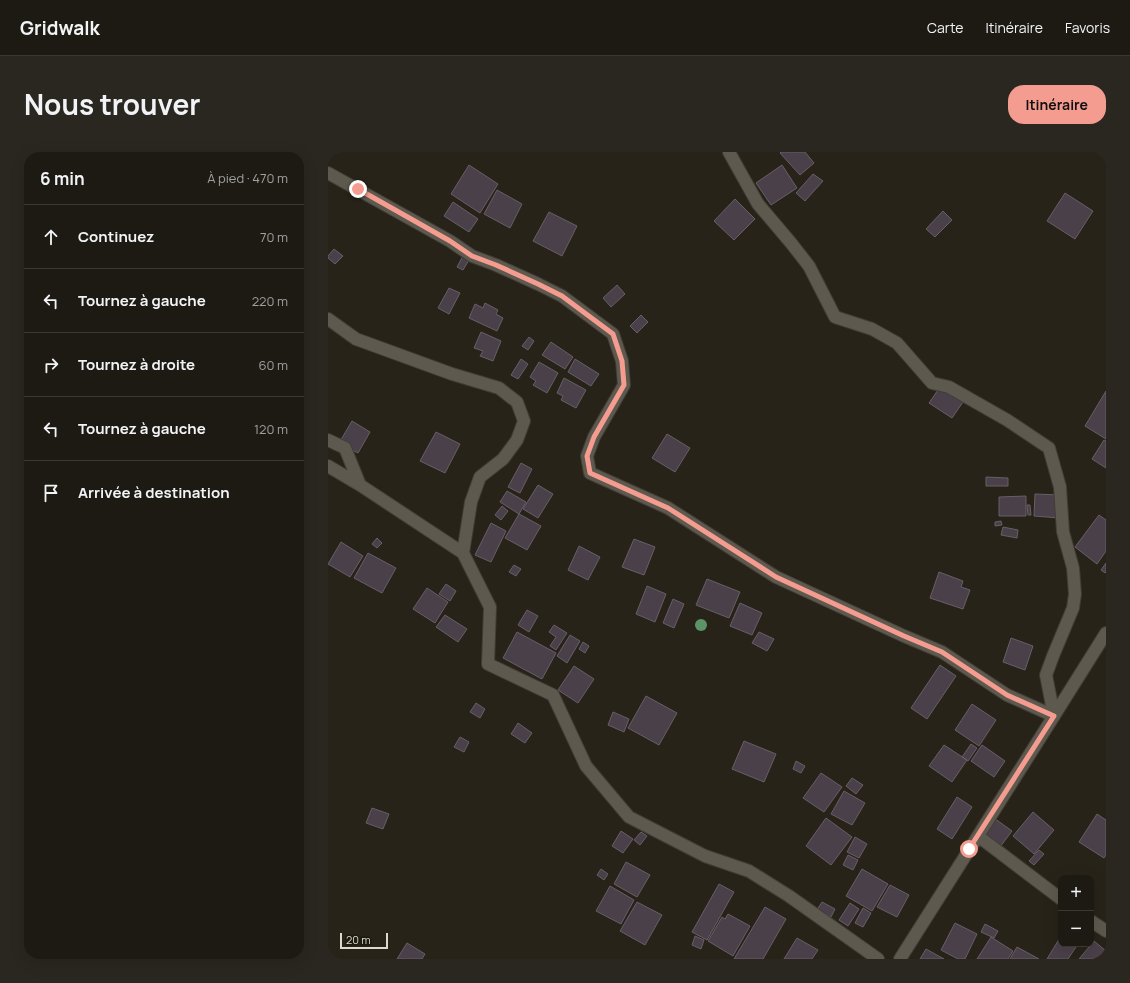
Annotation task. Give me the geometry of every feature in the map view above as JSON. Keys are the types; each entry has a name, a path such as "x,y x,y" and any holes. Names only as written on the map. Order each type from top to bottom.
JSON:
{"street":[{"path":"729,152 758,204 791,243 808,266 835,317 872,329 897,343 932,383 949,387 1007,420 1049,448 1060,487 1063,532 1073,568 1075,594 1073,608 1046,675 1054,716"},
{"path":"328,173 450,241 472,256 496,265 562,296 613,334 622,361 624,385 594,437 587,456 590,473 668,508 776,577 942,652 1007,695 1054,716"},
{"path":"328,319 356,339 452,374 499,388 517,402 524,421 517,440 503,459 480,477 471,502 463,553"},
{"path":"328,440 345,448 360,485"},
{"path":"328,466 360,485 463,553 490,607 488,664 553,695 586,766 629,818 705,856 749,871 789,896 878,959"},
{"path":"900,959 1106,633"},
{"path":"978,836 1058,897"},
{"path":"1094,923 1106,931"}],"building":[{"path":"805,152 814,163 800,175 780,153"},
{"path":"469,165 498,184 480,213 451,194"},
{"path":"782,165 797,188 771,205 756,183"},
{"path":"813,174 823,181 805,201 796,193"},
{"path":"497,190 522,204 510,228 484,214"},
{"path":"1065,193 1093,211 1075,239 1047,221"},
{"path":"735,199 755,219 734,240 714,221"},
{"path":"453,202 478,219 469,232 444,216"},
{"path":"943,211 952,220 935,237 926,229"},
{"path":"549,212 577,226 562,256 533,241"},
{"path":"334,249 343,256 335,264 328,258"},
{"path":"463,256 469,260 463,270 457,267"},
{"path":"617,285 625,294 611,307 603,298"},
{"path":"449,288 460,293 449,314 438,308"},
{"path":"485,303 498,310 496,314 503,318 497,331 469,318 475,304 483,308"},
{"path":"641,315 648,322 637,333 630,326"},
{"path":"481,332 501,341 493,361 480,356 483,351 474,348"},
{"path":"529,337 534,341 528,350 522,346"},
{"path":"551,342 573,357 565,369 542,355"},
{"path":"521,359 528,364 518,379 511,375"},
{"path":"575,359 599,374 591,386 568,372"},
{"path":"539,362 558,373 547,393 533,385 536,381 530,377"},
{"path":"564,378 586,390 576,408 561,400 563,396 557,393"},
{"path":"940,387 963,402 952,418 929,403"},
{"path":"1106,391 1106,439 1085,426"},
{"path":"352,421 370,432 358,453 339,443"},
{"path":"436,432 460,444 445,473 420,461"},
{"path":"667,434 690,448 675,472 652,458"},
{"path":"1104,440 1106,441 1106,468 1092,459"},
{"path":"521,463 532,469 520,493 508,487"},
{"path":"986,477 1008,478 1008,486 986,486"},
{"path":"538,485 553,494 538,518 523,509"},
{"path":"507,491 526,502 519,514 500,502"},
{"path":"1035,494 1060,495 1059,518 1034,516"},
{"path":"1026,496 1026,516 999,516 999,497"},
{"path":"1027,505 1030,505 1031,515 1028,515"},
{"path":"502,506 508,511 501,520 495,515"},
{"path":"519,514 541,526 527,550 505,538"},
{"path":"1099,515 1106,520 1106,551 1097,564 1075,547"},
{"path":"1001,521 1002,525 995,526 995,522"},
{"path":"491,523 506,531 491,562 475,555"},
{"path":"1003,527 1018,530 1017,538 1001,535"},
{"path":"377,538 382,543 377,548 372,544"},
{"path":"634,539 655,547 644,575 622,567"},
{"path":"341,542 363,556 350,577 328,564"},
{"path":"579,546 600,557 588,580 568,570"},
{"path":"368,553 396,568 382,593 354,578"},
{"path":"1106,563 1106,572 1105,573 1101,570"},
{"path":"514,565 521,569 516,576 509,572"},
{"path":"939,572 963,581 961,587 970,590 963,609 930,598"},
{"path":"707,579 740,592 729,618 696,605"},
{"path":"446,584 456,591 450,601 439,594"},
{"path":"647,586 666,594 655,622 636,614"},
{"path":"427,588 448,602 435,623 413,609"},
{"path":"673,599 684,604 674,628 663,623"},
{"path":"740,603 762,613 752,635 730,626"},
{"path":"527,610 538,616 529,632 518,625"},
{"path":"445,615 467,629 458,642 436,627"},
{"path":"554,625 567,633 556,650 550,646 556,637 549,632"},
{"path":"517,632 556,653 542,679 503,658"},
{"path":"759,632 774,639 767,651 752,643"},
{"path":"570,635 580,641 567,663 557,656"},
{"path":"1011,638 1033,646 1025,670 1003,662"},
{"path":"583,642 589,646 585,653 579,649"},
{"path":"940,665 956,676 927,719 911,708"},
{"path":"574,666 594,679 578,703 558,690"},
{"path":"646,696 677,713 659,745 628,728"},
{"path":"476,703 485,709 480,718 470,712"},
{"path":"972,704 996,720 979,746 955,730"},
{"path":"613,712 629,719 624,732 608,725"},
{"path":"518,723 532,733 525,743 511,734"},
{"path":"460,737 469,742 464,752 454,747"},
{"path":"744,741 776,754 764,782 732,769"},
{"path":"971,744 977,748 968,761 962,757"},
{"path":"944,745 967,760 952,782 929,766"},
{"path":"982,745 1005,761 994,777 971,761"},
{"path":"796,761 805,766 801,773 793,769"},
{"path":"821,773 842,787 824,812 803,798"},
{"path":"852,778 863,785 856,794 846,786"},
{"path":"844,791 865,803 852,825 831,814"},
{"path":"957,797 972,807 952,839 937,829"},
{"path":"372,808 389,814 383,829 366,823"},
{"path":"1033,812 1054,830 1034,854 1013,836"},
{"path":"1097,814 1106,820 1106,855 1104,858 1079,842"},
{"path":"826,818 852,837 831,865 806,846"},
{"path":"994,818 1012,831 1000,847 982,834"},
{"path":"621,831 633,839 623,853 612,846"},
{"path":"641,832 647,836 640,845 634,840"},
{"path":"855,837 867,844 859,858 847,852"},
{"path":"1039,850 1044,854 1034,865 1029,861"},
{"path":"848,855 858,860 853,870 843,865"},
{"path":"626,862 650,875 637,897 614,884"},
{"path":"601,869 608,874 604,880 597,875"},
{"path":"862,869 888,884 872,911 846,896"},
{"path":"719,884 734,892 707,940 692,932"},
{"path":"890,885 909,895 897,917 877,907"},
{"path":"610,886 634,900 621,924 596,911"},
{"path":"637,902 662,915 645,945 620,931"},
{"path":"822,902 835,909 831,917 817,910"},
{"path":"850,903 859,909 848,926 839,920"},
{"path":"765,907 786,919 763,959 734,959"},
{"path":"863,908 871,913 863,927 855,923"},
{"path":"728,914 750,926 733,956 708,941 722,917 725,919"},
{"path":"955,923 977,934 965,959 958,959 941,950"},
{"path":"985,924 998,931 994,938 981,932"},
{"path":"695,936 704,940 701,949 692,945"},
{"path":"991,937 1013,951 1008,959 977,959"},
{"path":"797,938 818,950 812,959 784,959"},
{"path":"1058,941 1058,947 1076,947 1068,959 1047,959"},
{"path":"1094,941 1106,951 1099,959 1079,959 1089,947 1094,947"},
{"path":"407,943 425,954 422,959 397,959"},
{"path":"1017,947 1039,959 1010,959"},
{"path":"926,949 944,959 920,959"}],"route":[{"path":"358,189 450,241 472,256 496,265 562,296 613,334 622,361 624,385 594,437 587,456 590,473 668,508 776,577 942,652 1007,695 1054,716 969,849"}]}
